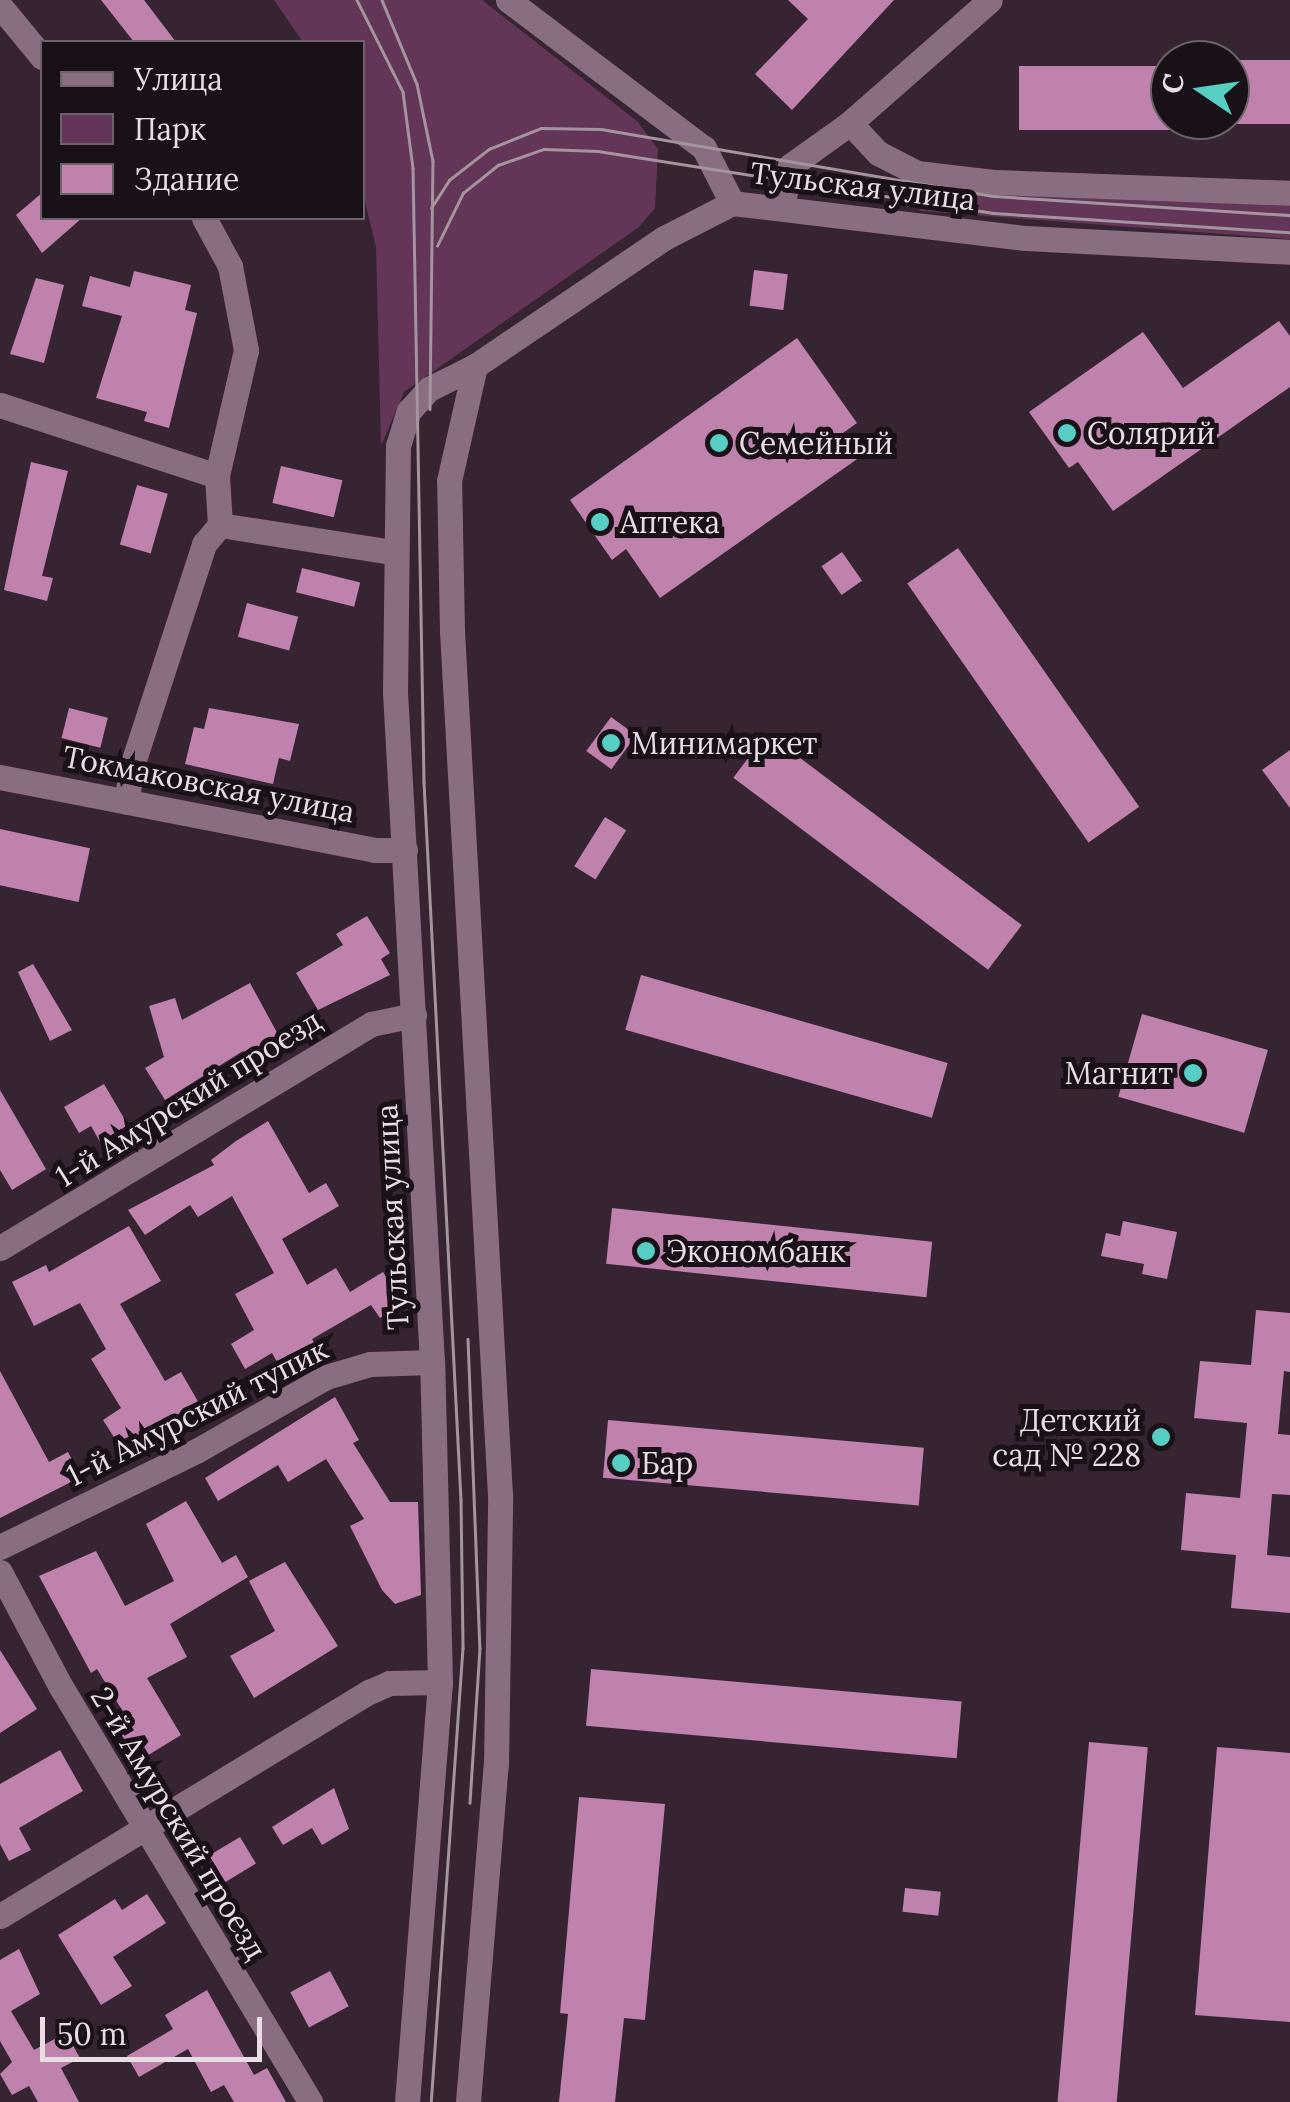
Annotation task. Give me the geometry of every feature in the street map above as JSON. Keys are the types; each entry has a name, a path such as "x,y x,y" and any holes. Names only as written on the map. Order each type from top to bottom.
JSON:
{"street":[{"path":"508,0 704,148 732,203"},
{"path":"782,208 790,166 850,123 990,0"},
{"path":"0,6 40,55"},
{"path":"850,123 878,153 918,173 996,182 1290,192"},
{"name":"Тульская улица","path":"407,2102 440,1682 432,1362 393,552 398,446 408,411 430,389 476,366 664,238 732,203 1026,238 1290,252"},
{"path":"127,802 130,772 204,544 220,525 216,476 246,350 230,266 205,220"},
{"path":"468,2102 496,1764 500,1533 449,500 455,430 476,366"},
{"path":"0,405 216,476"},
{"path":"220,525 393,552"},
{"name":"Токмаковская улица","path":"0,778 374,850 405,850"},
{"name":"1-й Амурский проезд","path":"0,1248 371,1024 414,1015"},
{"name":"1-й Амурский тупик","path":"0,1547 198,1450 326,1377 370,1364 432,1362"},
{"name":"2-й Амурский проезд","path":"0,1572 310,2102"},
{"path":"0,1916 369,1692 389,1683 440,1682"}],"green space":[{"path":"274,0 482,0 638,122 658,149 655,208 639,227 404,392 381,446 376,247 365,202 365,40 302,40"},
{"path":"915,181 1290,202 1290,239 921,211 906,202 906,189"}],"building":[{"path":"101,0 144,0 174,40 132,40"},
{"path":"788,0 894,0 792,110 755,74 808,19"},
{"path":"1250,60 1290,60 1290,124 1250,124"},
{"path":"1019,66 1150,66 1150,130 1019,130"},
{"path":"40,195 40,220 80,220 42,253 16,215"},
{"path":"754,270 788,274 783,310 750,306"},
{"path":"134,271 191,285 185,310 197,313 169,428 144,421 147,412 96,398 122,316 82,306 90,276 130,287"},
{"path":"36,278 64,285 44,363 10,354"},
{"path":"1279,321 1290,336 1290,387 1113,511 1078,462 1069,468 1029,412 1143,332 1183,388"},
{"path":"797,338 857,423 843,433 860,457 660,598 626,549 612,560 570,500"},
{"path":"31,462 68,471 42,576 53,578 47,601 4,590"},
{"path":"281,466 342,480 334,517 272,503"},
{"path":"137,485 168,494 151,553 120,545"},
{"path":"958,548 1139,807 1088,842 907,584"},
{"path":"842,552 862,581 842,595 822,566"},
{"path":"302,568 360,583 354,607 296,592"},
{"path":"247,603 298,617 289,651 238,637"},
{"path":"69,708 108,718 100,748 62,738"},
{"path":"209,708 299,724 290,761 279,758 273,784 185,764 194,727 204,729"},
{"name":"Минимаркет","path":"611,717 636,735 611,769 586,751"},
{"path":"767,733 1022,925 988,970 733,778"},
{"path":"1290,750 1290,808 1262,770"},
{"path":"605,817 626,830 595,879 574,866"},
{"path":"0,829 90,848 79,902 0,885"},
{"path":"367,916 390,953 381,959 390,975 318,1010 296,973 343,945 336,934"},
{"path":"33,964 72,1030 50,1041 18,972"},
{"path":"641,975 948,1063 932,1118 625,1030"},
{"path":"250,983 280,1038 246,1056 243,1051 165,1100 145,1068 164,1057 149,1006 175,998 182,1020"},
{"name":"Магнит","path":"1142,1014 1268,1050 1244,1133 1118,1097"},
{"path":"104,1084 128,1125 100,1142 91,1126 79,1133 64,1107"},
{"path":"0,1090 46,1169 12,1190 0,1170"},
{"path":"268,1121 309,1193 326,1183 339,1206 282,1239 307,1285 336,1268 350,1292 383,1272 403,1304 380,1318 371,1305 312,1339 316,1346 280,1367 272,1353 245,1369 231,1344 254,1330 235,1294 274,1273 232,1196 198,1217 190,1205 145,1235 128,1210 214,1165 211,1160"},
{"path":"612,1208 932,1242 926,1297 606,1264"},
{"path":"1123,1221 1177,1232 1167,1279 1142,1274 1144,1264 1101,1256 1106,1233 1120,1236"},
{"path":"129,1226 161,1281 120,1304 165,1381 181,1372 200,1405 124,1453 103,1420 121,1408 91,1359 106,1349 80,1303 34,1326 12,1282 46,1265 49,1272"},
{"path":"1256,1310 1290,1313 1290,1372 1284,1371 1278,1434 1290,1435 1290,1495 1272,1494 1267,1555 1290,1557 1290,1613 1231,1608 1236,1555 1181,1550 1186,1493 1240,1498 1247,1423 1194,1418 1200,1361 1251,1365"},
{"path":"0,1371 49,1462 68,1452 81,1477 0,1518"},
{"path":"335,1397 359,1440 353,1443 390,1502 418,1502 421,1595 395,1604 382,1590 350,1526 364,1519 326,1459 288,1482 278,1465 218,1501 205,1478"},
{"path":"608,1420 924,1448 919,1505 603,1478"},
{"path":"186,1501 222,1563 236,1555 248,1577 170,1624 187,1657 147,1678 181,1735 137,1762 114,1721 125,1715 97,1669 91,1673 39,1576 96,1551 125,1606 174,1581 146,1524"},
{"path":"285,1562 338,1646 254,1698 230,1656 275,1631 249,1581"},
{"path":"0,1650 37,1709 0,1733"},
{"path":"591,1669 962,1701 957,1758 586,1726"},
{"path":"1089,1742 1148,1747 1117,2102 1058,2102"},
{"path":"1217,1747 1290,1753 1290,2022 1195,2015"},
{"path":"60,1750 83,1791 19,1828 31,1850 9,1861 0,1844 0,1784"},
{"path":"334,1788 349,1829 322,1845 312,1828 283,1845 272,1827"},
{"path":"579,1797 665,1804 645,2020 624,2018 615,2102 559,2102 568,2014 560,2013"},
{"path":"240,1837 256,1864 223,1884 207,1857"},
{"path":"905,1888 941,1892 938,1916 902,1912"},
{"path":"147,1894 166,1923 113,1957 132,1986 101,2005 58,1935 115,1899 122,1910"},
{"path":"19,1949 40,1994 11,2011 34,2050 66,2033 80,2058 61,2068 79,2102 38,2102 29,2086 12,2095 0,2074 12,2062 0,2041 0,1960"},
{"path":"330,1971 349,2006 309,2027 290,1992"},
{"path":"207,1990 254,2075 267,2068 286,2102 234,2102 224,2085 211,2092 188,2049 139,2077 127,2056 173,2029 165,2015"}],"tram line":[{"path":"357,0 403,92 413,168 424,782 461,1500 463,1648 431,2102"},
{"path":"382,0 417,84 433,161 430,409"},
{"path":"431,208 449,180 489,149 541,128 601,129 994,196 1290,215"},
{"path":"437,246 463,193 498,165 544,149 598,151 993,213 1290,232"},
{"path":"468,1339 480,1648 470,1803"}],"place":[{"name":"Солярий","path":"1067,433"},
{"name":"Семейный","path":"719,443"},
{"name":"Аптека","path":"600,522"},
{"name":"Минимаркет","path":"611,743"},
{"name":"Магнит","path":"1193,1073"},
{"name":"Экономбанк","path":"646,1251"},
{"name":"Детский сад № 228","path":"1161,1437"},
{"name":"Бар","path":"621,1463"}]}
